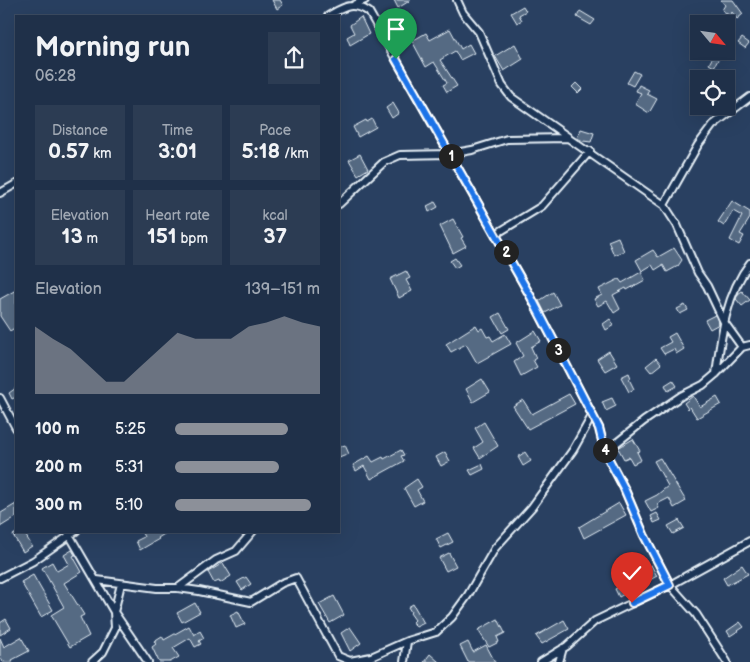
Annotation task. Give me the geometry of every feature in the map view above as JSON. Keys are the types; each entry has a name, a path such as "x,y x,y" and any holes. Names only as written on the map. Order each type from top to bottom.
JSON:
{"street":[{"path":"330,15 365,0"},
{"path":"457,0 463,13 479,32 502,85 511,97 664,205 677,225 698,274 707,286 724,322 742,347"},
{"path":"354,5 369,12 531,297 599,428 605,452 670,585 696,614 727,662"},
{"path":"664,205 698,145 713,125 750,97"},
{"path":"340,203 384,162 400,155 449,154 472,150 507,139 568,138"},
{"path":"496,234 542,206 590,151"},
{"path":"0,193 15,185"},
{"path":"716,374 724,322 739,278 750,263"},
{"path":"605,452 644,420 681,396 703,385 742,347 750,345"},
{"path":"0,398 15,426"},
{"path":"97,580 157,588 199,591 251,602 282,583 296,578 340,659 350,661 371,657 436,632 452,618 468,595 495,548 532,508 574,450 592,416"},
{"path":"0,578 33,561 68,533 114,612 148,662"},
{"path":"178,588 216,560 236,551 251,533"},
{"path":"541,662 563,648 595,621 670,585 750,541"},
{"path":"92,662 103,652 115,628 114,612 121,584"},
{"path":"404,662 407,642"},
{"path":"559,662 563,648"}],"building":[{"path":"272,0 280,0 283,5 277,9"},
{"path":"394,0 411,0 398,8"},
{"path":"721,0 733,0 743,14 737,19 732,12 729,15 722,10 725,5"},
{"path":"523,6 526,11 519,15 522,20 517,23 511,13"},
{"path":"580,11 595,20 591,25 577,17"},
{"path":"361,17 369,34 350,45 347,37 354,33 350,25"},
{"path":"450,29 461,49 469,44 474,53 460,60 455,51 440,60 457,86 447,92 443,85 447,83 434,62 426,67 412,41 426,33 430,40"},
{"path":"742,38 749,43 745,48 738,43"},
{"path":"515,44 523,59 504,71 495,56"},
{"path":"711,60 718,60 714,67 709,64"},
{"path":"634,71 640,74 633,86 627,83"},
{"path":"576,83 582,89 578,93 572,87"},
{"path":"639,85 649,90 647,94 657,99 649,113 635,104 641,93 636,91"},
{"path":"393,103 399,113 392,118 386,108"},
{"path":"372,119 376,127 358,137 353,127"},
{"path":"581,129 594,133 591,142 577,138"},
{"path":"360,154 368,169 358,175 349,160"},
{"path":"732,201 750,212 750,218 740,234 744,236 739,245 730,240 742,216 733,211 724,226 718,222"},
{"path":"435,202 438,207 429,212 427,206"},
{"path":"453,219 466,246 453,253 440,226"},
{"path":"618,237 624,251 614,255 608,241"},
{"path":"674,248 682,260 678,266 667,272 663,265 655,270 652,265 642,271 636,260 653,250 658,257"},
{"path":"455,258 460,265 455,268 450,261"},
{"path":"406,271 410,278 406,280 412,291 399,298 390,279"},
{"path":"641,272 645,280 613,295 620,309 614,313 607,301 598,306 594,299 602,295 599,289 619,279 622,283"},
{"path":"15,291 15,328 10,331 0,316 0,299"},
{"path":"742,291 750,300 742,306 736,299"},
{"path":"553,292 560,305 545,313 539,301"},
{"path":"685,305 688,310 680,314 677,309"},
{"path":"500,313 509,329 502,333 493,317"},
{"path":"715,315 719,324 710,329 705,320"},
{"path":"610,319 614,325 606,330 603,324"},
{"path":"476,325 479,330 482,328 487,337 490,336 493,341 505,334 511,344 477,363 466,344 451,352 446,344"},
{"path":"535,331 541,341 531,347 536,358 533,360 537,367 521,376 514,362 523,356 516,343"},
{"path":"675,333 684,349 676,354 674,349 664,354 660,348 671,342 668,337"},
{"path":"609,351 617,364 605,371 597,359"},
{"path":"656,358 661,364 651,372 646,366"},
{"path":"629,373 631,378 629,379 634,389 629,392 621,377"},
{"path":"482,379 490,392 473,402 466,389"},
{"path":"673,380 677,386 668,391 665,385"},
{"path":"15,389 15,398 12,399 9,393"},
{"path":"569,394 575,404 528,429 513,406 523,400 532,414"},
{"path":"693,396 700,407 717,397 721,404 697,418 690,407 688,409 684,403"},
{"path":"612,398 616,406 606,411 602,402"},
{"path":"484,422 498,446 480,458 474,448 483,442 475,428"},
{"path":"633,439 640,451 637,452 641,460 633,464 629,457 624,459 618,448"},
{"path":"345,445 349,454 340,458 340,447"},
{"path":"401,450 404,455 401,456 404,461 371,479 364,466 356,471 353,465 369,456 373,462 383,457 384,459"},
{"path":"445,452 450,461 441,466 436,457"},
{"path":"525,452 531,461 523,466 518,457"},
{"path":"660,458 686,501 674,508 669,498 657,504 659,508 651,512 645,501 657,495 668,486 654,461"},
{"path":"482,464 484,469 472,475 469,470"},
{"path":"417,479 422,487 417,490 423,501 414,506 404,488"},
{"path":"619,503 626,515 584,538 579,527"},
{"path":"15,505 15,518 0,527 1,513"},
{"path":"657,513 661,520 654,523 651,516"},
{"path":"679,520 684,528 673,534 668,526"},
{"path":"24,533 32,546 23,552 13,535"},
{"path":"142,533 166,533 140,550 136,541 144,537"},
{"path":"448,533 453,542 441,548 436,539"},
{"path":"72,550 75,555 73,556 82,572 64,583 84,615 80,617 89,636 70,647 51,615 64,607 42,568 52,562 57,571 69,564 64,555"},
{"path":"449,553 456,566 446,571 439,558"},
{"path":"223,563 231,576 220,583 219,581 214,583 208,572"},
{"path":"651,565 657,576 619,597 615,589 625,583 624,580"},
{"path":"742,565 748,574 727,585 723,578"},
{"path":"33,575 53,610 41,617 21,582"},
{"path":"246,577 251,584 242,590 237,582"},
{"path":"334,596 344,615 330,623 319,604"},
{"path":"195,603 200,612 182,622 177,613"},
{"path":"413,604 424,623 416,627 413,622 415,620 408,607"},
{"path":"238,611 245,624 236,628 230,615"},
{"path":"6,619 11,628 0,635 0,623"},
{"path":"498,619 505,633 497,637 499,642 489,647 478,630"},
{"path":"564,620 569,629 542,644 536,636"},
{"path":"740,622 744,627 730,636 727,631"},
{"path":"189,626 194,635 200,631 204,638 199,641 201,644 195,647 190,638 173,648 179,657 170,662 159,662 152,647 156,644 154,641 162,636 164,640"},
{"path":"350,627 361,643 350,651 341,633"},
{"path":"21,637 29,651 12,660 13,662 3,662 0,656 0,638 4,647"},
{"path":"468,642 473,652 486,645 495,662 468,662 460,646"},
{"path":"430,654 439,662 424,662"}],"route":[{"path":"396,59 531,297 599,428 605,452 670,585 632,603"}]}
